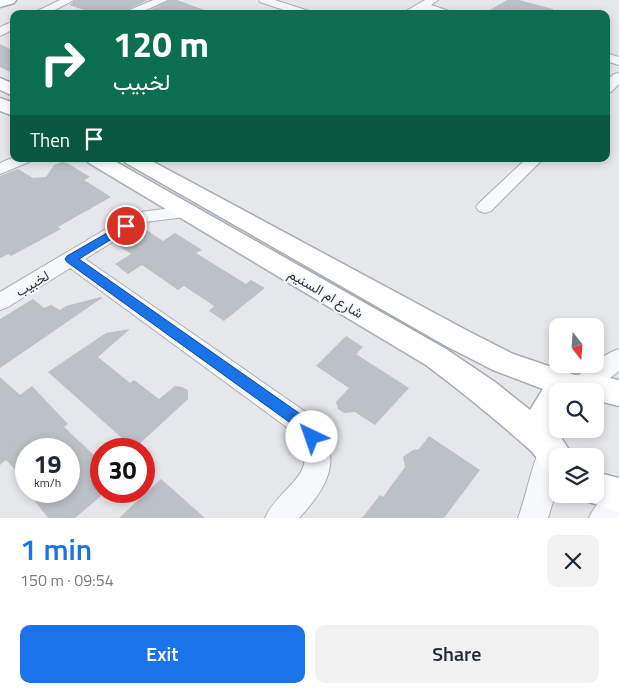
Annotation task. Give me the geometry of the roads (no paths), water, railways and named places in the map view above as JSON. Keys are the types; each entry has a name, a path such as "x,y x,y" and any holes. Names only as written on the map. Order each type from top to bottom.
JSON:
{"main road":[{"path":"0,4 9,0"},
{"name":"شارع ام السنيم","path":"110,162 148,170 456,338 504,362 553,383"},
{"name":"شارع ام السنيم","path":"148,170 186,212 436,357 484,392 549,450"},
{"name":"شارع ام السنيم","path":"604,388 619,393"},
{"path":"549,404 545,407 542,423 550,448"},
{"path":"604,491 619,495"}],"street":[{"path":"46,10 69,0"},
{"path":"137,10 163,0"},
{"path":"264,0 295,10"},
{"path":"414,10 433,0"},
{"path":"421,6 434,10"},
{"path":"0,169 16,162"},
{"path":"485,208 532,162"},
{"path":"140,217 146,203 148,170"},
{"name":"لخبيب","path":"0,302 140,217 186,212"},
{"path":"71,259 301,422 312,437 319,453 316,470 307,488 280,518"},
{"path":"580,383 619,358"},
{"path":"532,518 542,492 549,461"},
{"path":"604,518 619,503"}]}
